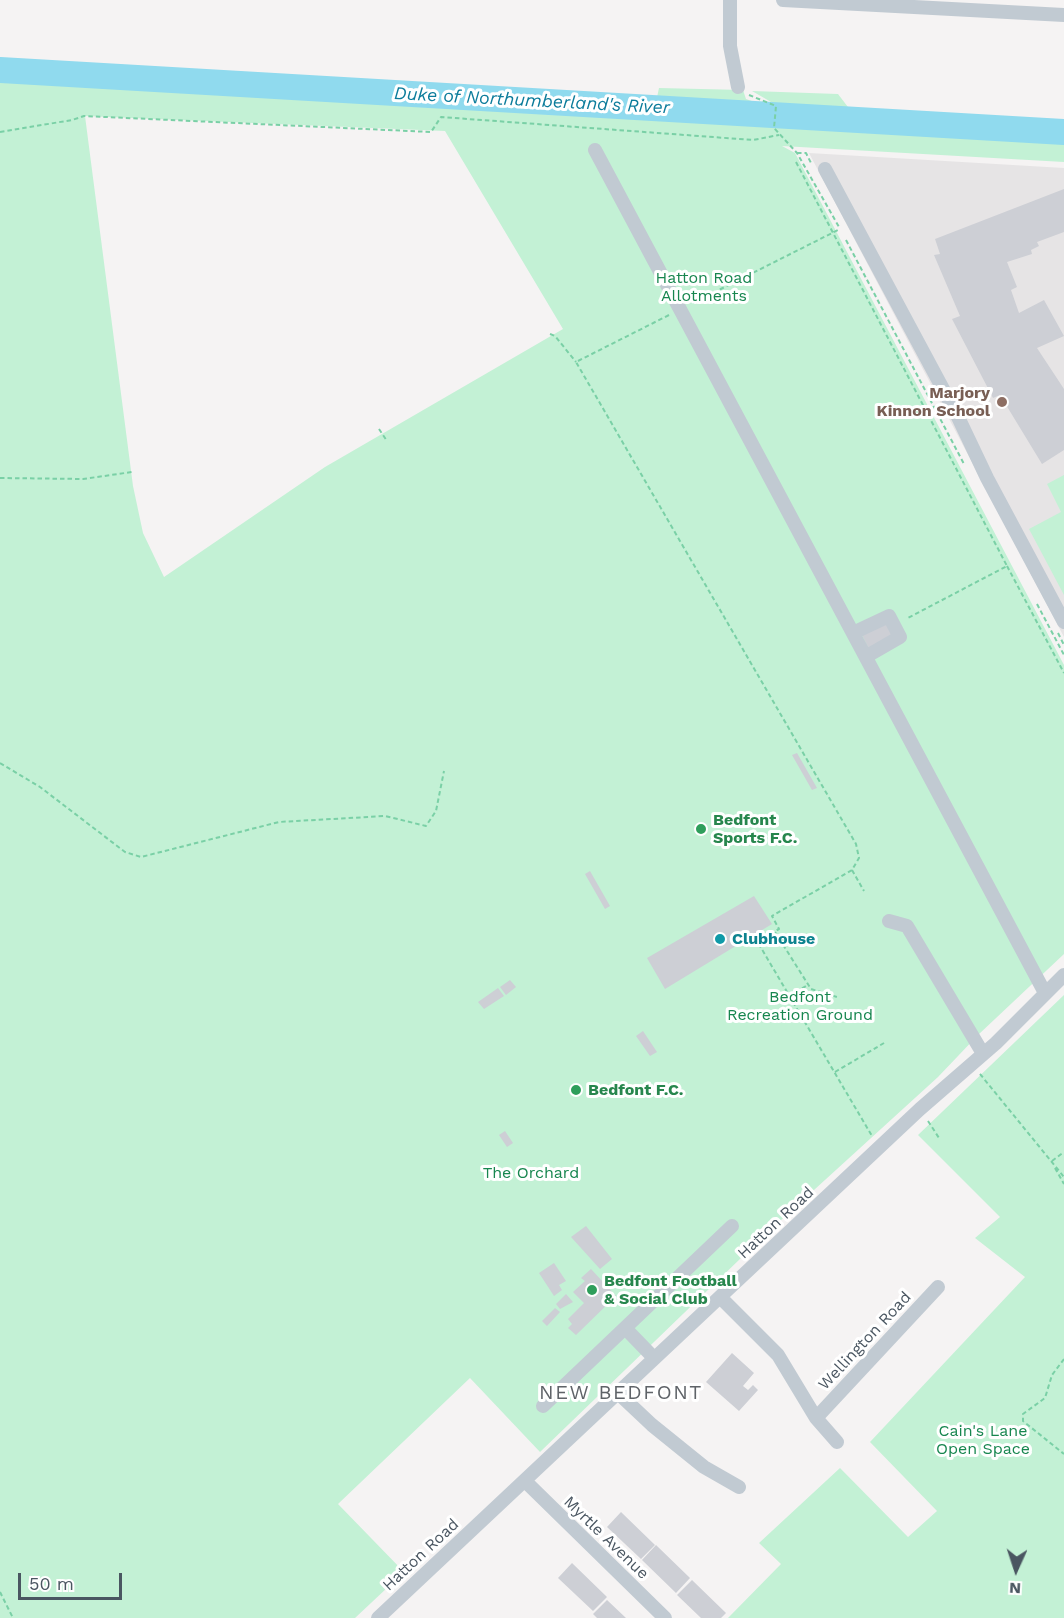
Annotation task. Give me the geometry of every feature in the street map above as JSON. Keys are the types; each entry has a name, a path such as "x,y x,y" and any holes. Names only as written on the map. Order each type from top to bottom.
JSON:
{"street":[{"path":"730,0 730,46 738,87"},
{"path":"783,0 1064,15"},
{"path":"595,150 855,632 1045,993"},
{"path":"825,169 958,417 987,478 1064,622"},
{"path":"855,632 889,616 894,625 900,637 867,656"},
{"path":"889,921 907,926 982,1052"},
{"name":"Hatton Road","path":"378,1618 920,1109 982,1052 996,1043 1064,975"},
{"path":"543,1406 732,1226"},
{"name":"Wellington Road","path":"816,1418 938,1287"},
{"name":"Wellington Road","path":"720,1297 778,1355 816,1418 837,1442"},
{"path":"625,1328 654,1358"},
{"path":"618,1393 652,1425 704,1467 739,1487"},
{"name":"Myrtle Avenue","path":"525,1481 665,1618"}],"path":[{"path":"576,362 840,229 797,153 774,128 776,106 751,98 746,87 738,87"},
{"path":"0,132 52,124 84,116 431,132 441,117 753,140 779,135"},
{"path":"796,162 1064,673"},
{"path":"846,240 966,468"},
{"path":"550,334 555,336 576,362 856,844 859,858 852,870 772,916 779,930 758,941 879,1148"},
{"path":"379,429 387,441"},
{"path":"0,478 83,479 132,472"},
{"path":"894,625 1007,566"},
{"path":"1037,603 1064,655"},
{"path":"0,764 40,787 125,852 141,857 279,822 385,816 426,826 436,812 444,771"},
{"path":"852,870 864,891"},
{"path":"775,932 811,989 837,997"},
{"path":"789,996 808,985"},
{"path":"835,1072 884,1043"},
{"path":"971,1062 1064,1178"},
{"path":"920,1109 939,1138"},
{"path":"1051,1162 1064,1152"},
{"path":"1051,1162 1064,1184"},
{"path":"1064,1359 1052,1375 1045,1398 1023,1414 1023,1421 1064,1454"},
{"path":"0,1592 13,1618"}],"shaded area":[{"name":"Marjory Kinnon School","path":"809,153 1064,168 1064,637"}],"green space":[{"path":"22,76 258,96 1064,142 1064,162 782,146 795,153 1064,665 1064,954 978,1035 938,1077 769,1231 540,1452 470,1378 338,1504 404,1572 355,1618 0,1618 0,77","holes":["85,116 445,131 563,329 325,467 164,577 143,533 133,486"]},
{"path":"659,88 743,90 746,99 772,108 656,102"},
{"path":"752,91 838,94 851,111 778,106"},
{"path":"1064,475 1064,595 1029,529 1061,512 1047,484"},
{"name":"Cain's Lane Open Space","path":"1064,995 1064,1618 728,1618 781,1564 759,1543 840,1468 908,1537 937,1511 870,1442 1025,1277 975,1238 1000,1217 918,1135"}],"building":[{"path":"1064,189 1064,232 1037,242 1039,246 1031,250 1032,254 1007,262 1017,287 1011,290 1019,313 1044,300 1064,336 1037,348 1064,389 1064,450 1042,464 1000,395 993,398 952,319 960,316 934,255 940,254 935,239"},
{"path":"886,622 894,637 869,649 862,635"},
{"path":"797,753 817,788 812,790 792,755"},
{"path":"590,871 610,906 605,909 585,874"},
{"name":"Clubhouse","path":"754,896 772,924 665,989 647,958"},
{"path":"510,980 516,987 506,995 500,987"},
{"path":"498,988 504,996 484,1009 478,1002"},
{"path":"643,1031 657,1052 650,1056 636,1036"},
{"path":"505,1131 513,1143 507,1147 499,1135"},
{"path":"586,1226 612,1259 600,1269 571,1237"},
{"path":"554,1263 566,1281 559,1285 562,1290 554,1296 539,1273"},
{"path":"591,1269 616,1296 576,1335 568,1328 572,1324 568,1319 584,1303 573,1292 585,1281 581,1278"},
{"path":"566,1294 573,1302 560,1309 556,1304"},
{"path":"555,1308 560,1312 547,1326 542,1321"},
{"path":"732,1353 754,1373 743,1386 748,1390 753,1385 758,1390 739,1411 706,1382"},
{"path":"621,1512 655,1545 641,1559 607,1527"},
{"path":"656,1545 690,1578 676,1593 642,1560"},
{"path":"572,1563 607,1597 593,1611 558,1578"},
{"path":"692,1580 726,1613 721,1618 701,1618 677,1595"},
{"path":"607,1600 626,1618 597,1618 593,1614"}],"waterway":[{"name":"Duke of Northumberland's River","path":"0,70 1064,132"}],"place":[{"name":"Marjory Kinnon School","path":"1002,402"},
{"name":"Bedfont Sports F.C.","path":"701,829"},
{"name":"Clubhouse","path":"720,939"},
{"name":"Bedfont F.C.","path":"576,1090"},
{"name":"Bedfont Football & Social Club","path":"592,1290"}],"district":[{"name":"NEW BEDFONT","path":"621,1393"}],"park label":[{"name":"Hatton Road Allotments","path":"704,287"},
{"name":"Bedfont Recreation Ground","path":"800,1006"},
{"name":"The Orchard","path":"531,1173"}]}
